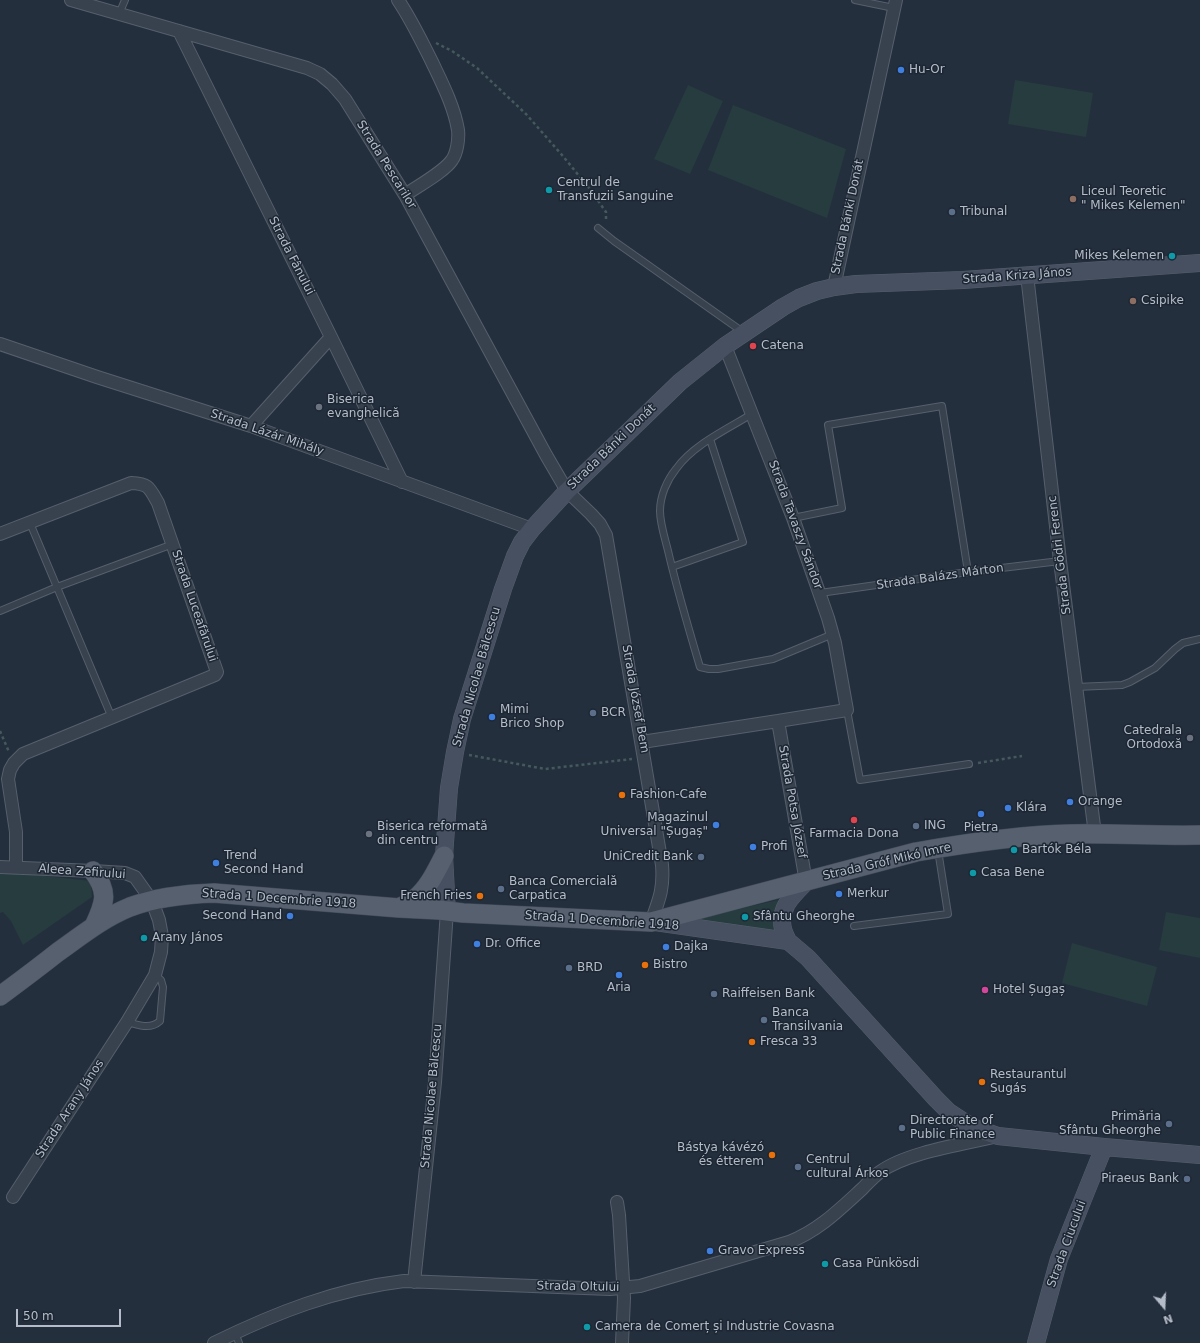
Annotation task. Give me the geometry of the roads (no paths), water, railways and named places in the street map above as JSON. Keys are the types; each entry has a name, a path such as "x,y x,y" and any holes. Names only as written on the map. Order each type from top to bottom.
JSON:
{"main road":[{"name":"Strada Gróf Mikó Imre","path":"651,922 886,860 938,848 1036,836 1095,834 1200,835"},
{"path":"399,908 416,899 426,888 444,856"},
{"path":"93,871 100,880 104,898 102,909 94,926"},
{"name":"Strada 1 Decembrie 1918","path":"0,996 94,926 113,915 132,906 185,894 214,893 399,908 651,922"}],"street":[{"name":"Strada Pescarilor","path":"71,0 307,68 320,74 332,84 345,99 405,195 567,491"},
{"path":"398,0 408,6 418,33 440,77 451,105 458,130 457,144 452,160 440,171 405,195"},
{"name":"Strada Bánki Donát","path":"532,529 567,491 680,382 725,346 799,298 817,291 834,287 895,4"},
{"name":"Strada Fânului","path":"178,32 402,482"},
{"name":"Strada Kriza János","path":"834,287 856,284 963,280 1200,263"},
{"name":"Strada Gödri Ferenc","path":"1027,275 1060,561 1095,834"},
{"path":"251,426 331,337"},
{"name":"Strada Lázár Mihály","path":"0,344 97,377 251,426 532,529"},
{"name":"Strada Tavaszy Sándor","path":"725,346 753,414 820,593 833,634 848,710"},
{"name":"Strada Luceafărului","path":"0,534 131,483 144,484 151,491 158,503 217,672 215,676 23,754 14,763 10,770 5,790"},
{"name":"Strada József Bem","path":"567,491 600,524 606,535 642,742 663,879 662,890 651,922"},
{"name":"Strada Nicolae Bălcescu","path":"414,1282 435,1082 447,911 444,856 449,788 462,719 502,589 522,542 532,529"},
{"path":"642,742 848,710"},
{"name":"Strada Potsa József","path":"778,721 806,882"},
{"path":"5,790 16,832 16,867"},
{"name":"Aleea Zefirului","path":"0,867 125,873 135,877 152,901"},
{"path":"806,882 788,901 784,910 783,929 788,941 808,958 924,1087 950,1112 972,1127 998,1136 1104,1148 1200,1155"},
{"name":"Strada Arany János","path":"13,1197 127,1022 155,975 161,952 162,936 159,920 152,901"},
{"name":"Strada 1 Decembrie 1918","path":"651,922 788,941"},
{"name":"Strada Oltului","path":"214,1343 237,1338 268,1317 302,1305 349,1290 389,1283 414,1282 610,1289 640,1286 802,1237 822,1225 879,1173 891,1165 919,1155 998,1136"},
{"name":"Strada Ciucului","path":"1036,1343 1059,1259 1104,1148"},
{"path":"617,1202 620,1220 624,1288 622,1343"}],"lane":[{"path":"119,14 125,0"},
{"path":"855,0 895,4"},
{"path":"598,228 614,241 744,333"},
{"path":"793,518 842,508 828,425 942,406 968,572"},
{"path":"753,414 710,439 688,456 676,469 665,488 662,498 660,511 672,567 700,667 718,669 772,659 833,634"},
{"path":"672,567 743,542 710,439"},
{"path":"30,523 112,718"},
{"name":"Strada Luceafărului","path":"0,611 57,587 173,544"},
{"name":"Strada Balázs Márton","path":"820,593 968,572 1060,561"},
{"path":"1076,687 1122,685 1130,682 1155,668 1183,643 1200,639"},
{"path":"848,710 860,780 969,764"},
{"path":"854,926 948,914 938,848"},
{"path":"127,1022 156,1026 160,1021 163,987 161,980 155,975"}],"place":[{"name":"Hu-Or","path":"901,70"},
{"name":"Centrul de Transfuzii Sanguine","path":"549,190"},
{"name":"Liceul Teoretic \" Mikes Kelemen\"","path":"1073,199"},
{"name":"Tribunal","path":"952,212"},
{"name":"Mikes Kelemen","path":"1172,256"},
{"name":"Csipike","path":"1133,301"},
{"name":"Catena","path":"753,346"},
{"name":"Biserica evanghelică","path":"319,407"},
{"name":"BCR","path":"593,713"},
{"name":"Mimi Brico Shop","path":"492,717"},
{"name":"Catedrala Ortodoxă","path":"1190,738"},
{"name":"Fashion-Cafe","path":"622,795"},
{"name":"Orange","path":"1070,802"},
{"name":"Klára","path":"1008,808"},
{"name":"Pietra","path":"981,814"},
{"name":"Farmacia Dona","path":"854,820"},
{"name":"Magazinul Universal \"Șugaș\"","path":"716,825"},
{"name":"ING","path":"916,826"},
{"name":"Biserica reformată din centru","path":"369,834"},
{"name":"Profi","path":"753,847"},
{"name":"Bartók Béla","path":"1014,850"},
{"name":"UniCredit Bank","path":"701,857"},
{"name":"Trend Second Hand","path":"216,863"},
{"name":"Casa Bene","path":"973,873"},
{"name":"Banca Comercială Carpatica","path":"501,889"},
{"name":"Merkur","path":"839,894"},
{"name":"French Fries","path":"480,896"},
{"name":"Second Hand","path":"290,916"},
{"name":"Sfântu Gheorghe","path":"745,917"},
{"name":"Arany János","path":"144,938"},
{"name":"Dr. Office","path":"477,944"},
{"name":"Dajka","path":"666,947"},
{"name":"Bistro","path":"645,965"},
{"name":"BRD","path":"569,968"},
{"name":"Aria","path":"619,975"},
{"name":"Hotel Șugaș","path":"985,990"},
{"name":"Raiffeisen Bank","path":"714,994"},
{"name":"Banca Transilvania","path":"764,1020"},
{"name":"Fresca 33","path":"752,1042"},
{"name":"Restaurantul Sugás","path":"982,1082"},
{"name":"Primăria Sfântu Gheorghe","path":"1169,1124"},
{"name":"Directorate of Public Finance","path":"902,1128"},
{"name":"Bástya kávézó és étterem","path":"772,1155"},
{"name":"Centrul cultural Árkos","path":"798,1167"},
{"name":"Piraeus Bank","path":"1187,1179"},
{"name":"Gravo Express","path":"710,1251"},
{"name":"Casa Pünkösdi","path":"825,1264"},
{"name":"Camera de Comerț și Industrie Covasna","path":"587,1327"}]}
